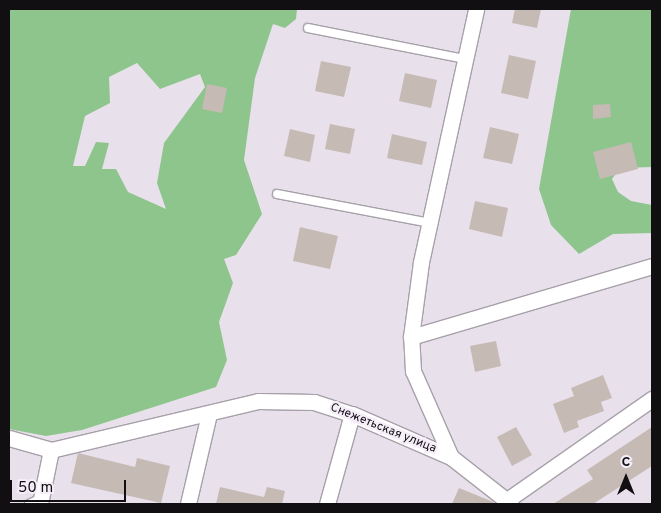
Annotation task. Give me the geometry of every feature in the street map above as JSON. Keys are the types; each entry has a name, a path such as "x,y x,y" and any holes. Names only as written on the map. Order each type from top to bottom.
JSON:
{"street":[{"path":"451,457 413,371 411,338 430,223 476,9"},
{"path":"411,338 652,266"},
{"path":"509,502 652,399"},
{"name":"Снежетьская улица","path":"9,438 52,450 258,401 314,402 352,414 451,457 509,502"},
{"path":"188,504 209,414"},
{"path":"327,504 352,414"},
{"path":"37,502 52,450"}],"lane":[{"path":"308,28 464,59"},
{"path":"277,194 430,223"}],"green space":[{"path":"9,9 297,9 296,19 285,28 273,24 255,78 244,160 262,214 236,255 224,259 233,283 219,322 227,360 216,387 82,430 46,436 9,429","holes":["137,63 160,89 200,74 205,87 164,143 157,183 166,209 128,192 116,169 102,169 109,143 96,142 85,166 73,166 85,116 110,103 109,77"]},
{"path":"571,9 652,9 652,167 620,168 612,179 618,192 631,201 652,205 652,233 613,234 579,254 551,225 539,189"}],"building":[{"path":"515,9 541,9 537,28 512,23"},
{"path":"509,55 536,61 528,99 501,93"},
{"path":"321,61 351,67 344,97 315,91"},
{"path":"405,73 437,80 431,108 399,101"},
{"path":"207,84 227,88 222,113 202,109"},
{"path":"610,104 611,117 593,119 593,105"},
{"path":"330,124 355,129 350,154 325,149"},
{"path":"490,127 519,134 512,164 483,158"},
{"path":"290,129 315,135 310,162 284,156"},
{"path":"392,134 427,142 422,165 387,158"},
{"path":"631,142 638,169 600,179 593,152"},
{"path":"475,201 508,208 502,237 469,229"},
{"path":"300,227 338,236 330,269 293,261"},
{"path":"496,341 501,366 475,372 470,346"},
{"path":"603,375 612,398 601,402 604,411 577,421 579,427 564,433 553,404 574,396 571,388"},
{"path":"516,427 532,455 512,466 497,437"},
{"path":"652,427 652,466 593,504 553,504 593,479 587,470"},
{"path":"78,453 135,467 137,458 170,466 161,503 71,483"},
{"path":"220,487 264,497 267,487 285,491 282,504 216,504"},
{"path":"459,488 491,501 496,504 452,504"}]}
